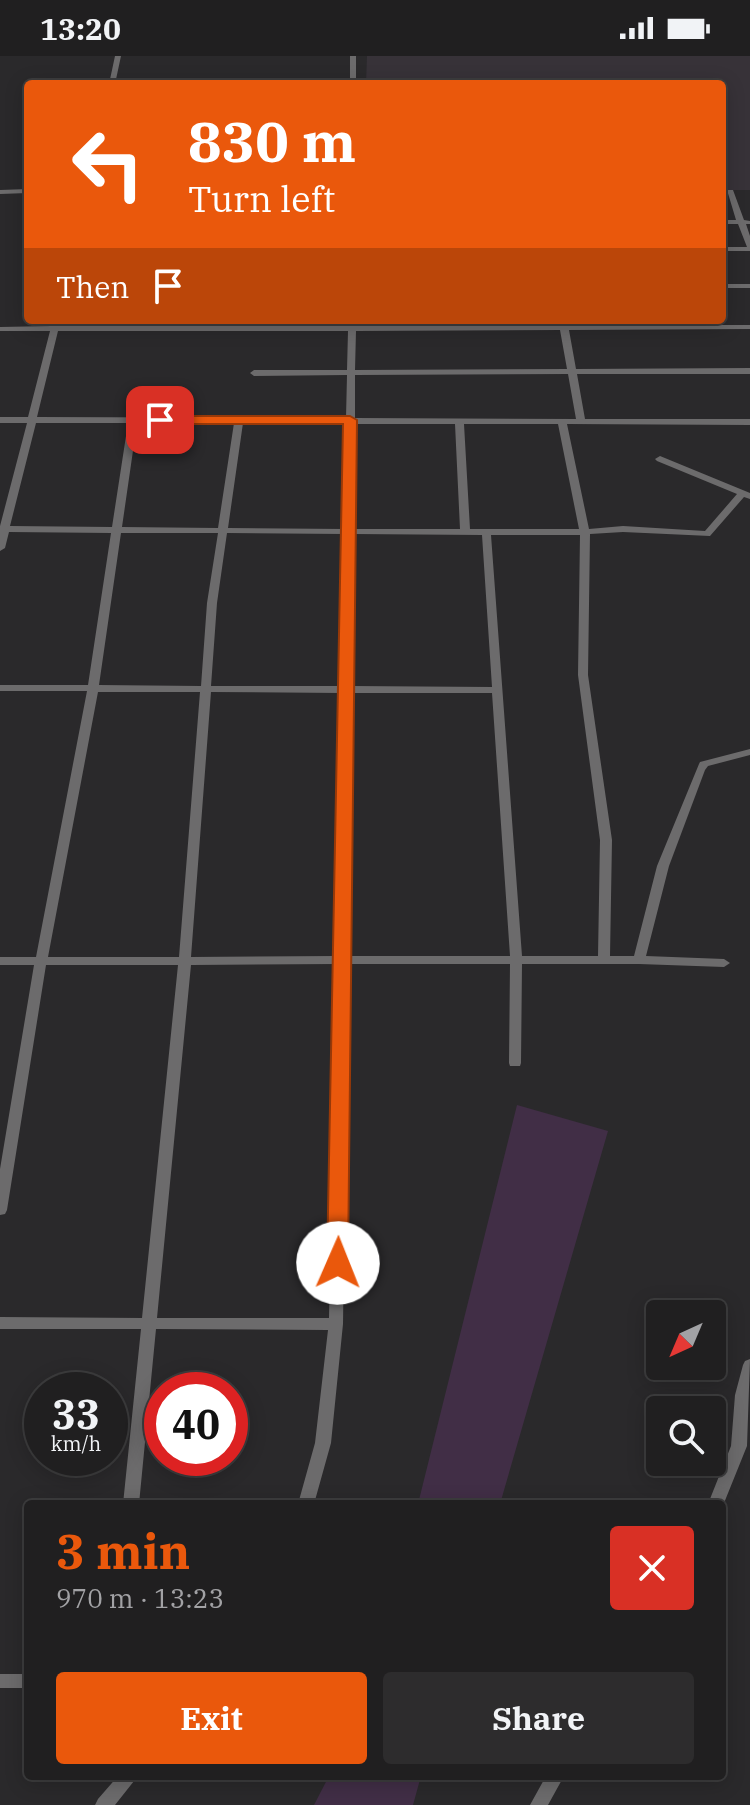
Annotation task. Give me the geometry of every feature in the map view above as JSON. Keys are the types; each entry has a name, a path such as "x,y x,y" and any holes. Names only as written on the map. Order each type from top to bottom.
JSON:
{"street":[{"path":"113,80 118,56"},
{"path":"353,56 353,80"},
{"path":"0,192 24,191"},
{"path":"726,249 750,247 746,222 730,192"},
{"path":"726,286 750,286"},
{"path":"0,548 2,529 56,324"},
{"path":"0,329 56,324 352,324 336,1324 323,1443 307,1500"},
{"path":"564,324 581,421"},
{"path":"610,324 750,327"},
{"path":"254,373 750,371"},
{"path":"0,1210 41,961 93,687 114,530 133,419"},
{"path":"0,420 750,422"},
{"path":"131,1500 185,960 212,603 239,420"},
{"path":"459,420 465,531"},
{"path":"562,421 585,533 583,675 606,840 604,961"},
{"path":"2,529 585,533 652,530 707,534 747,494 660,459"},
{"path":"486,531 516,960 515,1063"},
{"path":"0,688 498,690"},
{"path":"639,960 663,866 700,770 704,764 750,752"},
{"path":"0,961 639,960 724,963"},
{"path":"0,1323 149,1321 336,1324"},
{"path":"718,1500 739,1446 742,1395 750,1365"},
{"path":"0,1681 24,1681"},
{"path":"104,1805 126,1780"},
{"path":"539,1805 553,1780"}],"shaded area":[{"path":"367,56 750,56 750,190 726,190 726,80 366,80"},
{"path":"517,1105 608,1131 501,1500 419,1500"},
{"path":"327,1780 420,1780 413,1805 314,1805"}],"route":[{"path":"160,420 350,420 338,1263"}]}
